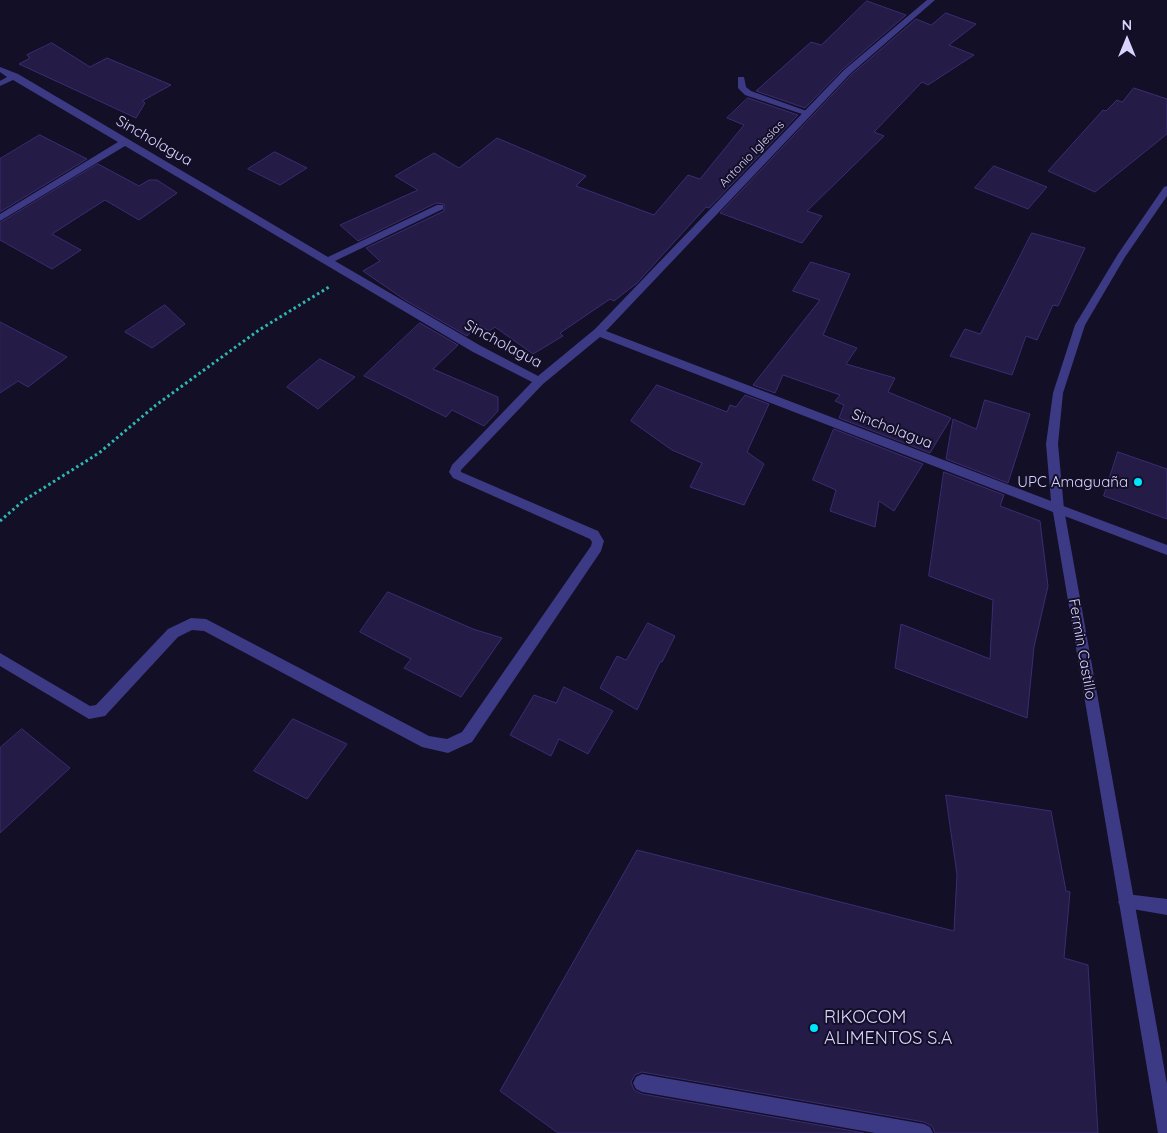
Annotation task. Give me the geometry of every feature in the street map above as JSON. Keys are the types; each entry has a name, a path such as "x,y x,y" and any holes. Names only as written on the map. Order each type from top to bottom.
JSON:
{"street":[{"name":"Antonio Iglesias","path":"599,332 848,72 931,0"},
{"name":"Sincholagua","path":"0,68 477,349 539,381 599,332 1167,550"},
{"path":"0,84 15,76"},
{"path":"741,79 742,88 748,92 808,113"},
{"path":"0,218 125,142"},
{"name":"Fermin Castillo","path":"1167,189 1121,256 1080,325 1058,393 1052,444 1058,509 1167,1133"},
{"path":"328,261 440,207"},
{"path":"0,659 89,713 95,714 100,711 173,633 191,624 206,625 427,742 448,746 467,737 597,547 598,541 594,535 457,475 455,472 456,468 539,381"},
{"path":"1126,902 1167,907"},
{"path":"642,1083 924,1133"}],"path":[{"path":"0,521 23,501 100,453 156,405 259,330 350,274"}],"building":[{"path":"867,1 906,15 843,69 805,108 756,91 811,42 821,45"},
{"path":"946,13 976,24 949,45 974,55 928,85 922,82 874,132 884,136 807,211 822,216 802,243 720,213 851,75 916,19 931,25"},
{"path":"52,43 90,67 107,58 171,85 142,101 145,103 136,118 19,64 30,58 27,55"},
{"path":"1134,88 1167,99 1167,134 1095,192 1048,171 1103,110 1106,111 1117,100 1122,102"},
{"path":"748,98 798,115 709,208 706,207 637,283 614,301 610,299 560,333 563,336 533,354 495,327 489,331 479,325 467,336 405,300 363,271 380,261 366,248 444,211 444,204 436,203 358,241 340,225 418,190 395,176 434,153 459,168 497,138 586,176 576,186 654,215 688,175 700,179 744,125 727,118"},
{"path":"40,135 87,159 0,212 0,159"},
{"path":"275,152 307,168 280,185 248,169"},
{"path":"98,164 139,186 149,180 157,180 177,193 139,220 105,200 52,234 81,250 52,269 0,240 0,223"},
{"path":"994,166 1047,187 1028,209 975,188"},
{"path":"1032,233 1085,248 1058,306 1053,305 1037,340 1026,336 1012,375 950,356 965,329 980,334"},
{"path":"811,262 850,274 823,335 857,348 846,364 895,378 888,392 951,418 930,453 839,418 844,405 835,401 840,395 783,375 775,393 753,385 820,300 793,291"},
{"path":"165,305 185,324 152,348 125,332"},
{"path":"0,322 67,357 28,387 18,381 0,393"},
{"path":"420,323 458,345 433,369 498,397 498,411 484,426 452,410 446,417 364,376"},
{"path":"320,359 355,377 318,409 287,387"},
{"path":"657,385 727,412 730,405 736,407 745,395 769,404 747,452 764,464 744,505 690,487 702,463 672,450 631,421"},
{"path":"985,400 1030,414 1008,483 946,459 953,419 976,429"},
{"path":"834,429 923,464 894,511 879,501 875,527 830,511 836,490 813,480"},
{"name":"UPC Amaguaña","path":"1118,452 1167,469 1167,519 1104,496"},
{"path":"944,472 1004,495 1000,506 1040,521 1048,586 1034,647 1027,718 895,668 901,624 990,659 993,600 929,576"},
{"path":"388,592 473,629 502,638 461,697 404,668 411,659 360,632"},
{"path":"648,623 675,636 637,710 600,688 617,656 626,660"},
{"path":"564,687 613,711 588,754 559,739 551,756 510,735 534,695 556,703"},
{"path":"293,719 347,744 307,799 254,771"},
{"path":"22,729 70,768 0,833 0,748"},
{"name":"RIKOCOM ALIMENTOS S.A","path":"946,795 1051,811 1066,891 1070,892 1064,958 1088,965 1098,1133 935,1133 932,1126 924,1122 642,1072 635,1075 631,1082 634,1090 642,1094 864,1133 558,1133 500,1091 637,850 954,931 957,875"}],"place":[{"name":"UPC Amaguaña","path":"1138,482"},
{"name":"RIKOCOM ALIMENTOS S.A","path":"814,1028"}]}
